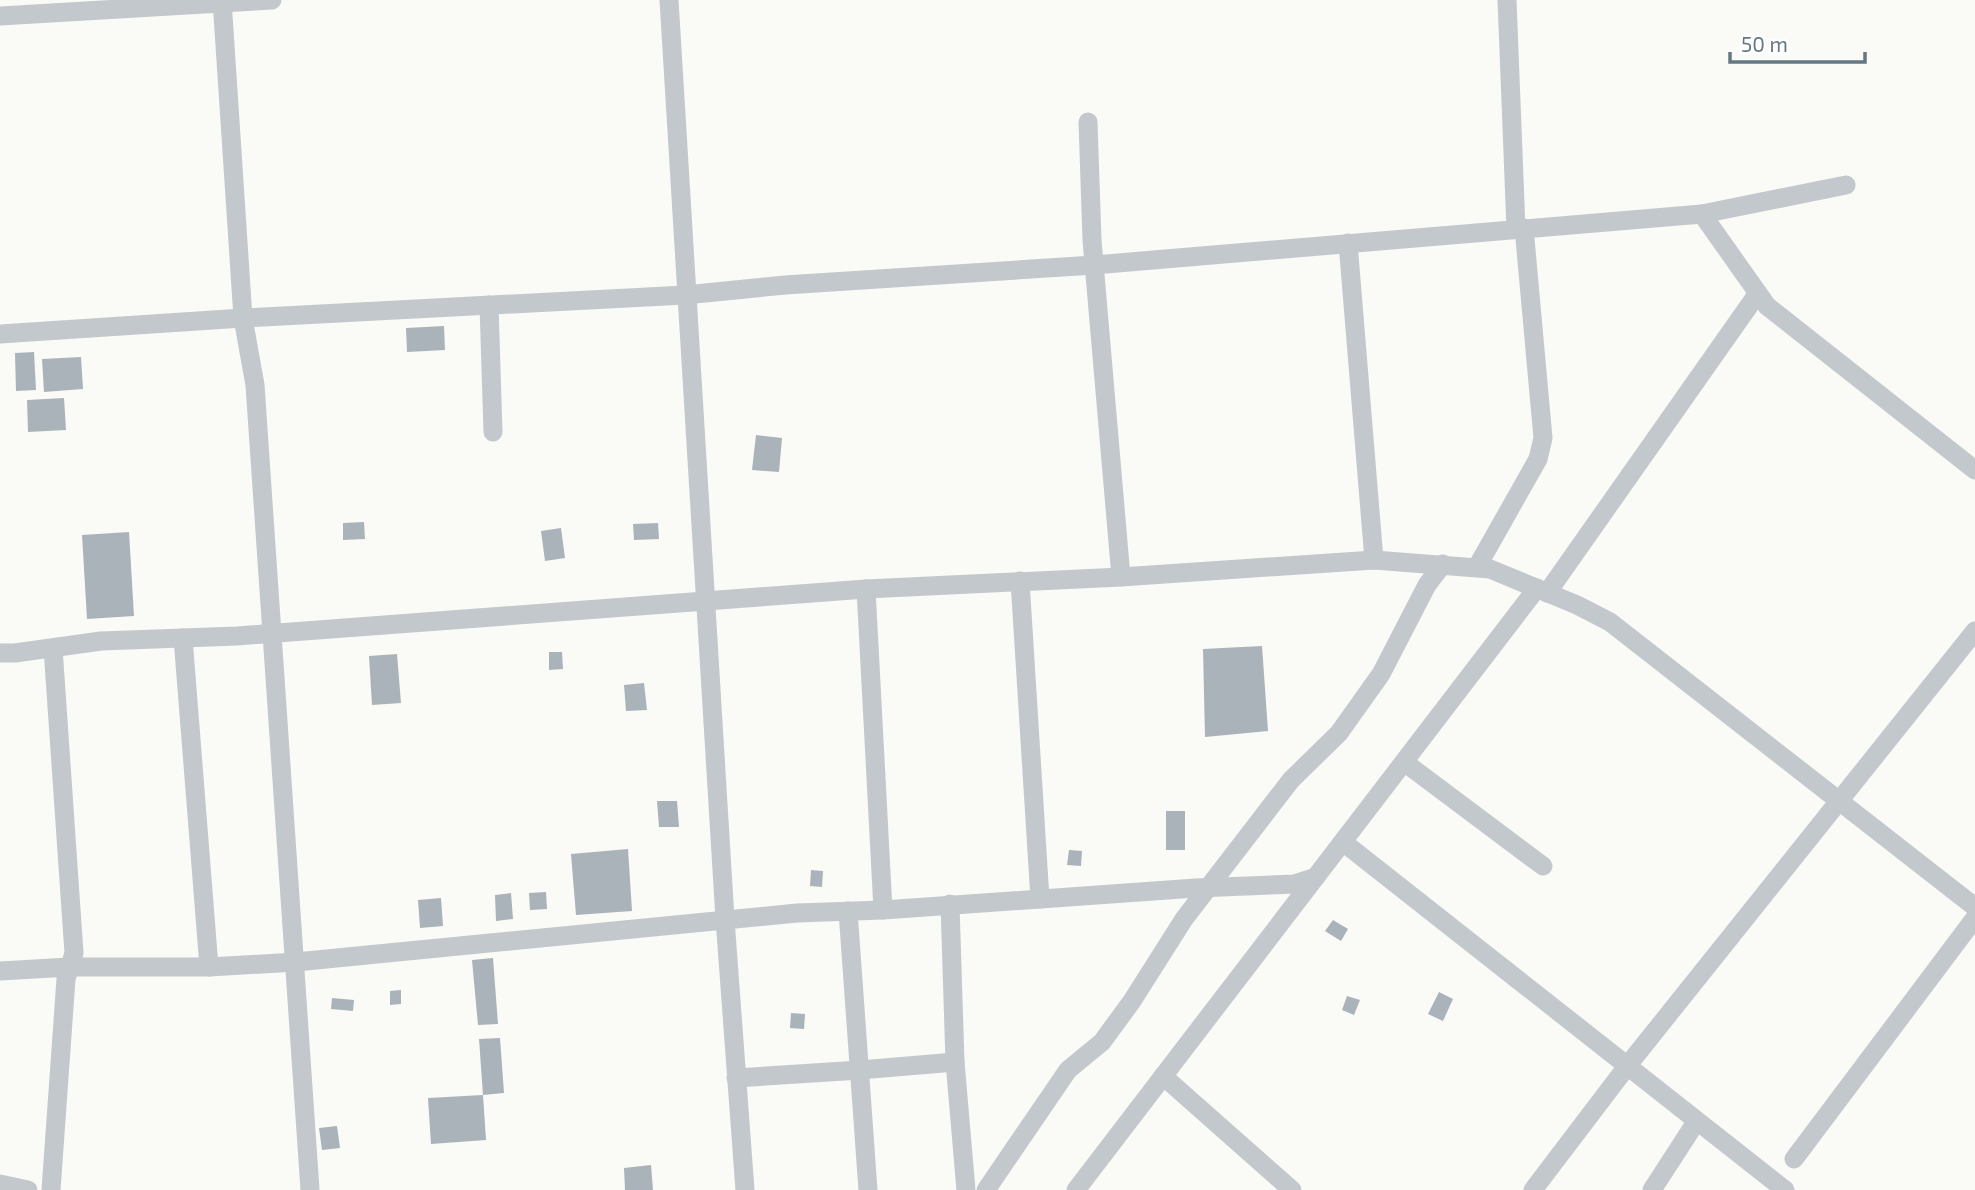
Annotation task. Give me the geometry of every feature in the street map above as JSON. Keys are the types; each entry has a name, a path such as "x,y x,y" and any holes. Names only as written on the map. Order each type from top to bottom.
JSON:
{"street":[{"path":"0,16 272,0"},
{"path":"669,0 685,295 745,1190"},
{"path":"1477,568 1538,459 1543,438 1520,228 1507,0"},
{"path":"222,2 243,318 255,385 310,1190"},
{"path":"1088,121 1094,265 1121,577"},
{"path":"0,334 243,318 685,295 785,285 1094,265 1702,214 1846,185"},
{"path":"1702,214 1767,306 1975,470"},
{"path":"1348,243 1374,560"},
{"path":"1076,1190 1404,762 1542,590 1758,293"},
{"path":"489,305 493,432"},
{"path":"0,653 102,641 273,632 866,589 1121,577 1374,560 1490,569 1610,622 1975,907"},
{"path":"986,1190 1068,1070 1102,1042 1132,1001 1184,919 1291,780 1339,733 1381,674 1427,585 1443,564"},
{"path":"1020,581 1040,899"},
{"path":"866,589 883,910"},
{"path":"1533,1190 1628,1065 1975,631"},
{"path":"183,638 209,967"},
{"path":"51,1190 66,979 74,953 53,648"},
{"path":"1404,762 1543,866"},
{"path":"1343,842 1785,1190"},
{"path":"0,971 69,967 209,967 296,962 725,919 1294,884 1316,877"},
{"path":"950,904 955,1062 967,1190"},
{"path":"848,911 868,1190"},
{"path":"1794,1160 1975,918"},
{"path":"736,1078 955,1062"},
{"path":"1163,1076 1292,1190"},
{"path":"1652,1190 1696,1122"},
{"path":"0,1184 28,1190"}],"building":[{"path":"444,326 445,350 407,352 406,328"},
{"path":"34,352 36,390 16,391 15,353"},
{"path":"81,357 83,389 44,392 42,359"},
{"path":"64,398 66,430 28,432 27,400"},
{"path":"756,435 782,438 779,472 752,470"},
{"path":"364,522 365,539 343,540 343,523"},
{"path":"658,523 659,539 634,540 633,524"},
{"path":"561,528 565,558 545,561 541,531"},
{"path":"129,532 134,616 87,619 82,535"},
{"path":"1262,646 1268,731 1205,737 1203,649"},
{"path":"549,652 562,652 563,669 549,670"},
{"path":"397,654 401,703 372,705 369,656"},
{"path":"644,683 647,710 626,711 624,685"},
{"path":"657,801 677,801 679,827 659,827"},
{"path":"1166,811 1185,811 1185,850 1166,850"},
{"path":"628,849 632,911 576,915 571,854"},
{"path":"1069,850 1082,851 1081,866 1067,865"},
{"path":"811,870 823,871 822,887 810,886"},
{"path":"546,892 547,909 530,910 529,893"},
{"path":"511,893 513,919 496,921 495,895"},
{"path":"441,898 443,926 420,928 418,900"},
{"path":"1333,920 1348,929 1341,941 1325,931"},
{"path":"493,958 498,1024 478,1025 472,960"},
{"path":"401,990 401,1004 390,1005 390,991"},
{"path":"1439,992 1453,999 1443,1021 1428,1014"},
{"path":"1347,996 1360,1000 1354,1015 1342,1010"},
{"path":"332,998 354,1000 353,1011 331,1009"},
{"path":"791,1013 805,1014 804,1029 790,1028"},
{"path":"500,1038 504,1093 483,1095 479,1039"},
{"path":"483,1095 486,1140 431,1144 428,1098"},
{"path":"337,1126 340,1148 322,1150 319,1128"},
{"path":"651,1165 653,1190 625,1190 624,1168"}]}
